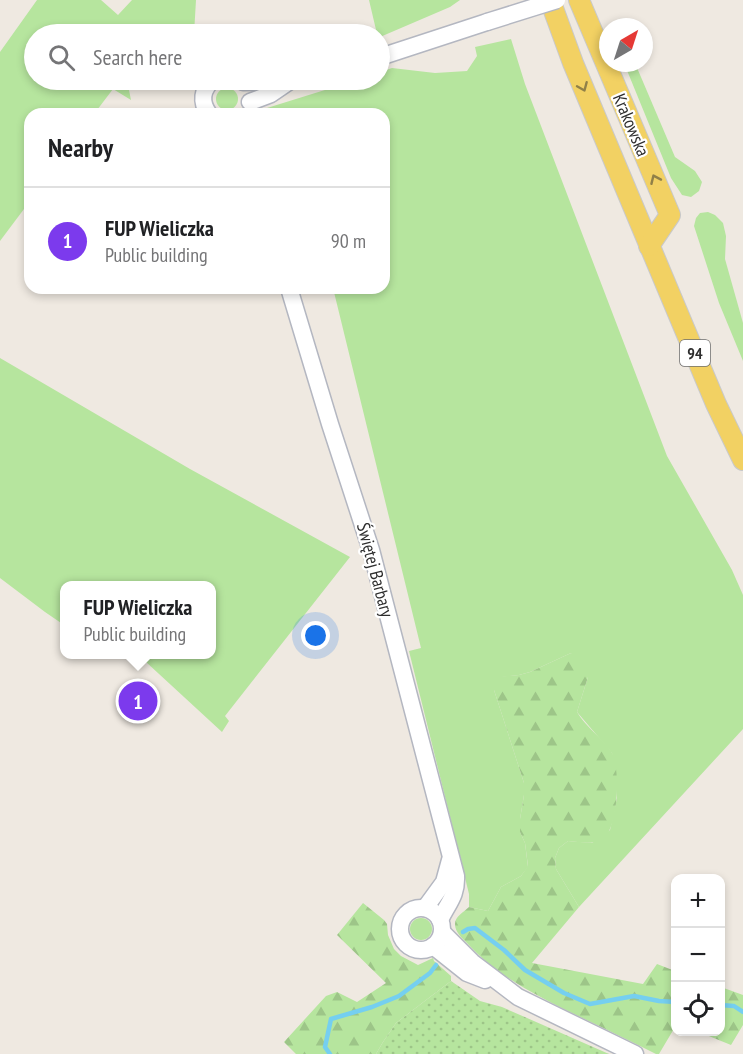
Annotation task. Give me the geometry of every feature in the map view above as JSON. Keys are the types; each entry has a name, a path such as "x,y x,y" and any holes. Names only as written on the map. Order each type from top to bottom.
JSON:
{"main road":[{"name":"Krakowska","path":"550,0 573,63 649,246 716,404 743,460"},
{"name":"Krakowska","path":"579,0 670,215 649,246"}],"street":[{"path":"390,54 557,0"},
{"path":"205,90 203,97 205,108"},
{"path":"247,90 247,108"},
{"path":"247,108 277,90"},
{"name":"Świętej Barbary","path":"291,294 371,550 456,876 453,898 438,933"},
{"path":"425,909 444,882 451,856"},
{"path":"438,933 422,950 411,947 403,939 402,921 408,913 417,908 434,912 438,933 467,973 504,988 635,1054"}],"green space":[{"path":"37,0 101,0 118,15 132,0 196,0 195,24 24,24 24,90 112,90 99,108 24,108 24,209 0,241 0,52"},
{"path":"369,0 460,0 450,7 390,33 390,24 375,24"},
{"path":"511,39 525,84 667,456 732,570 743,595 743,729 579,907 556,869 555,858 559,848 568,841 592,843 610,830 617,798 612,753 577,712 588,677 571,653 530,672 494,678 494,690 524,783 520,832 525,843 528,867 521,876 501,887 488,911 469,907 469,894 409,651 421,648 334,294 390,294 390,108 267,108 325,90 390,90 390,69 392,68 435,73 467,71 477,56 475,47"},
{"path":"628,72 639,72 675,157 695,171 702,182 699,191 691,197 682,195 671,178"},
{"path":"115,90 129,90 131,100"},
{"path":"233,90 237,95 235,107 219,107 216,99 219,91"},
{"path":"708,212 723,223 726,236 725,259 743,323 743,361 719,303 694,226 700,213"},
{"path":"0,358 190,469 350,557 225,716 229,721 222,732 146,662 138,659 216,659 216,581 60,581 60,622 0,578"},
{"path":"571,653 581,658 588,666 588,677 577,712 611,751 617,784 615,812 607,834 597,842 568,841 559,848 555,858 556,869 579,907 532,963 643,984 657,964 671,969 671,1034 659,1054 563,1009 519,985 479,955 461,937 455,927 456,919 469,907 488,911 501,887 521,876 528,866 525,843 520,832 524,783 494,690 494,677 530,672"},
{"path":"363,903 387,924 388,935 394,949 401,956 418,965 433,958 451,976 451,981 396,1023 376,1054 296,1054 284,1042 326,996 337,992 357,1002 386,983 337,935"},
{"path":"421,918 429,921 432,929 429,937 421,940 413,937 410,929 413,921"},
{"path":"451,981 480,1001 502,1007 609,1054 376,1054 396,1023"},
{"path":"725,988 743,995 743,1025 731,1045 709,1036 725,1036"}],"waterway":[{"path":"463,932 475,928 504,950 525,970 564,993 590,1004 634,996 671,1002"},
{"path":"330,1054 325,1047 331,1019 399,996 430,973 436,965"},
{"path":"725,1005 734,1006 743,1012"}],"place":[{"name":"FUP Wieliczka","path":"138,701"}]}
